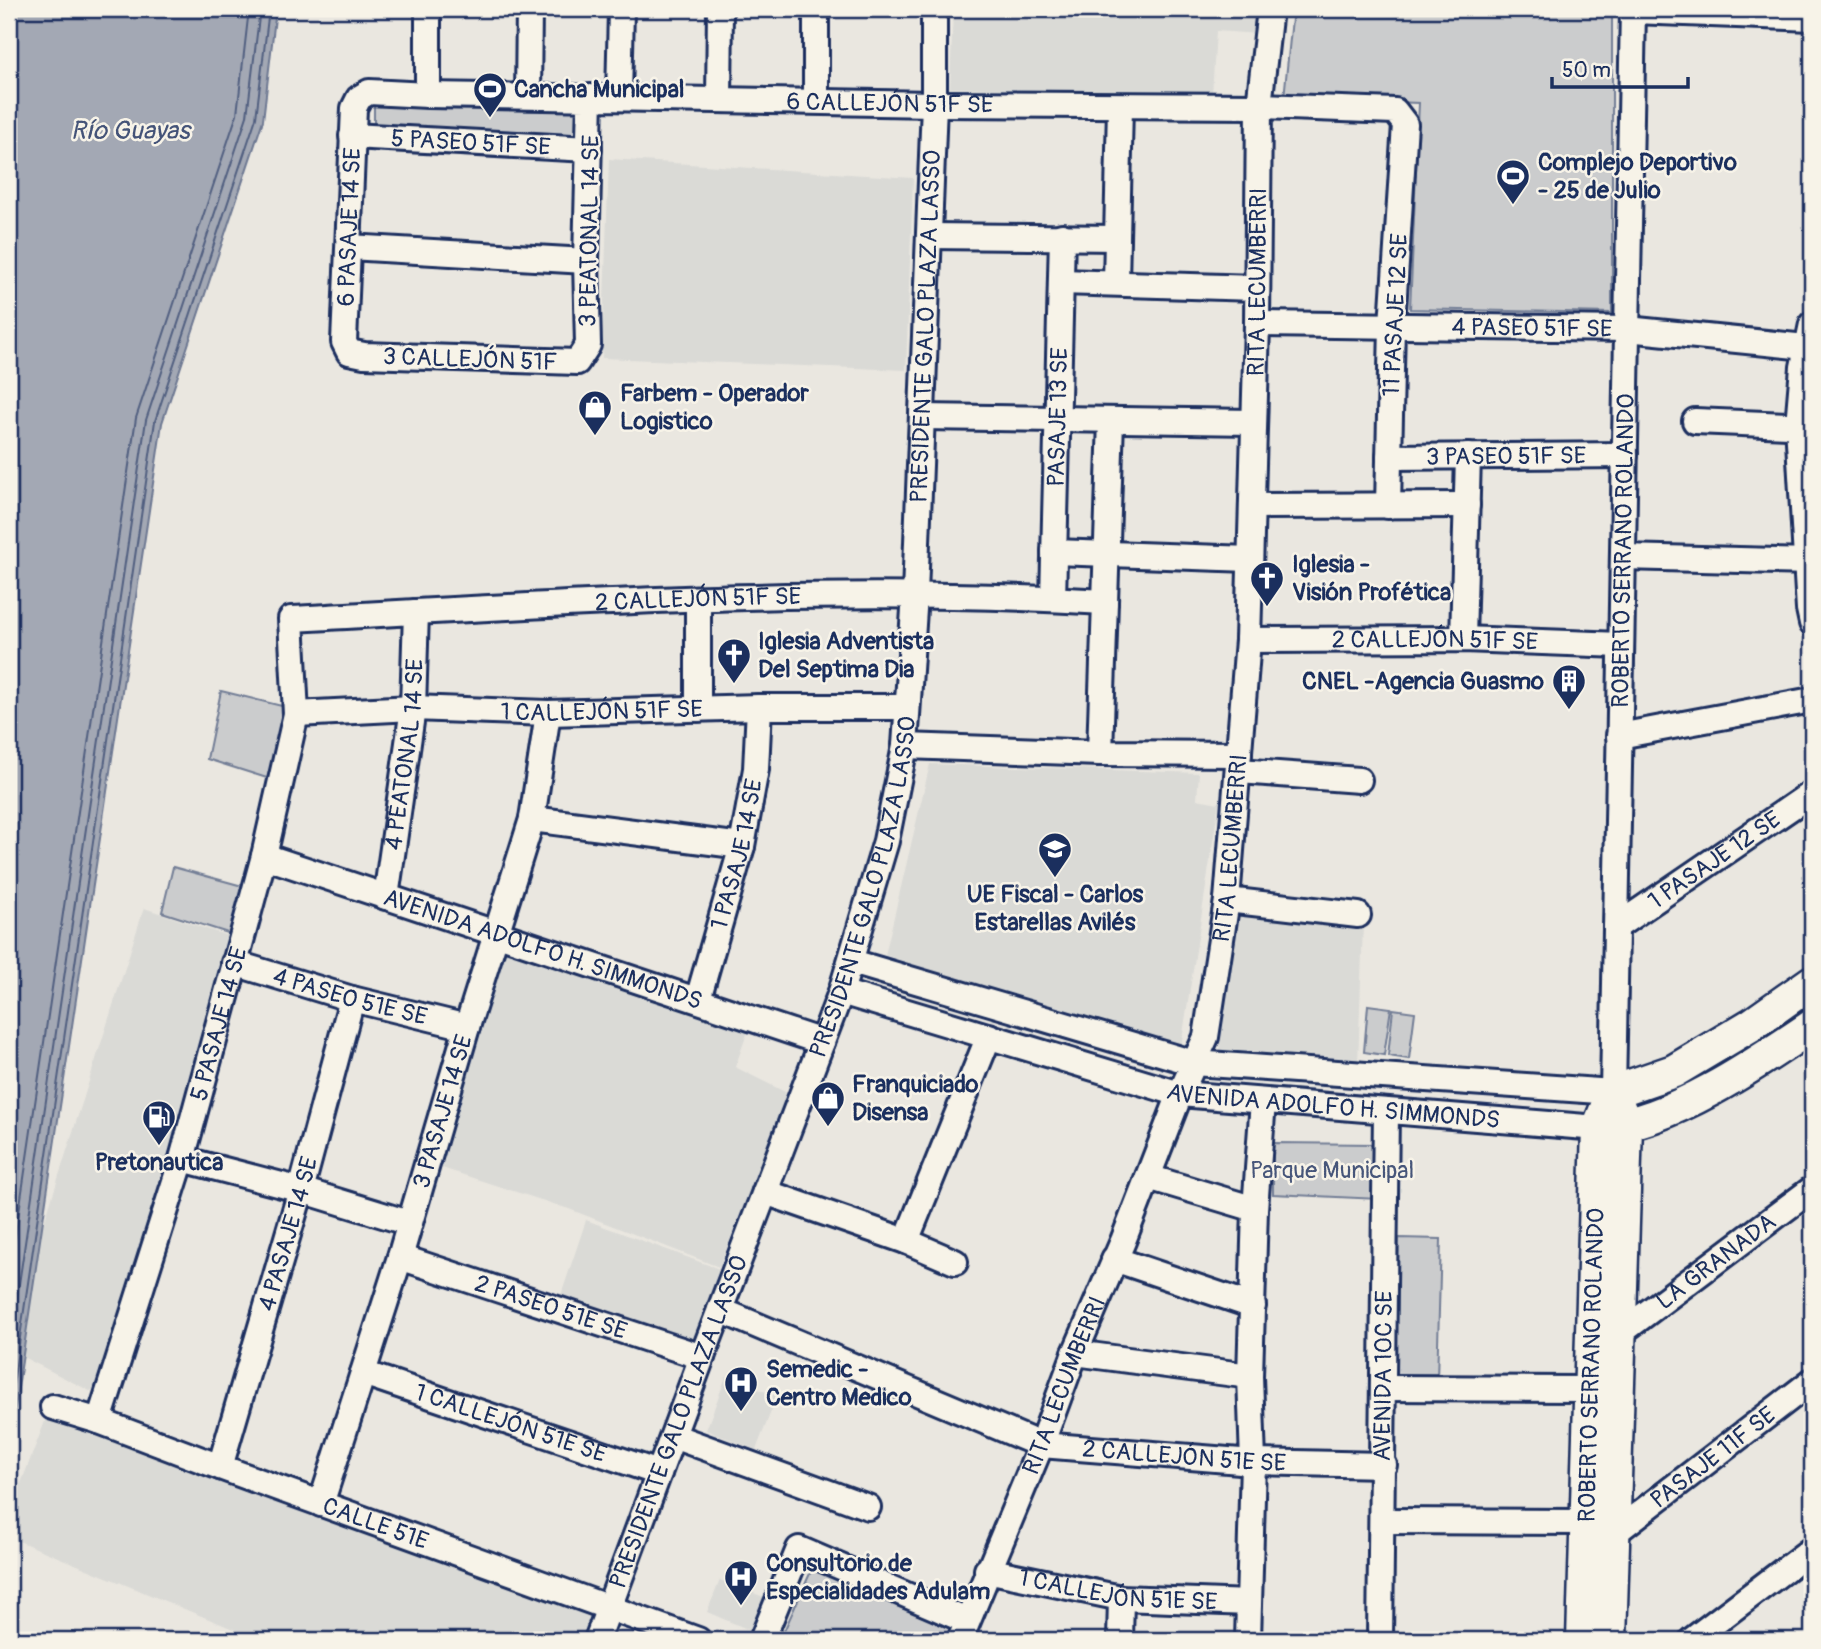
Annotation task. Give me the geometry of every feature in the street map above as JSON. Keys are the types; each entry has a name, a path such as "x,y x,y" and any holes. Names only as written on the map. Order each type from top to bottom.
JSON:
{"main road":[{"name":"AVENIDA ADOLFO H. SIMMONDS","path":"1613,1092 1684,1066 1751,1025 1812,982"},
{"name":"AVENIDA ADOLFO H. SIMMONDS","path":"1612,1127 1658,1115 1704,1093 1761,1061 1812,1026"},
{"name":"ROBERTO SERRANO ROLANDO","path":"1610,1640 1590,1390 1613,1092"},
{"name":"ROBERTO SERRANO ROLANDO","path":"1583,1640 1600,1528 1619,1334 1612,1127"}],"street":[{"path":"428,9 428,95"},
{"path":"528,96 529,9"},
{"path":"619,98 621,9"},
{"path":"719,99 720,9"},
{"path":"816,9 816,101"},
{"name":"PRESIDENTE GALO PLAZA LASSO","path":"597,1640 852,962 886,842 905,746 915,594 934,104 934,9"},
{"name":"RITA LECUMBERRI","path":"963,1630 1041,1445 1075,1353 1180,1094 1206,1037 1227,900 1248,640 1257,324 1259,106 1270,9"},
{"path":"1633,10 1812,18"},
{"name":"ROBERTO SERRANO ROLANDO","path":"1613,1092 1633,10"},
{"name":"6 CALLEJÓN 51F SE","path":"369,92 934,104 1259,106 1395,111 1405,124"},
{"name":"6 PASAJE 14 SE","path":"364,355 349,352 344,342 354,108 359,98 369,92"},
{"name":"3 PEATONAL 14 SE","path":"576,362 588,345 586,261 590,97"},
{"path":"1116,283 1120,106"},
{"name":"11 PASAJE 12 SE","path":"1388,506 1392,325 1405,124"},
{"name":"5 PASEO 51F SE","path":"352,136 589,149"},
{"path":"929,236 1117,238"},
{"name":"PASAJE 13 SE","path":"1053,599 1062,236"},
{"path":"349,247 586,261"},
{"path":"1061,282 1256,288"},
{"name":"4 PASEO 51F SE","path":"1257,324 1627,328 1809,335"},
{"path":"1809,335 1805,426 1809,609 1812,623"},
{"name":"3 CALLEJÓN 51F","path":"364,355 576,362"},
{"path":"923,417 1253,422"},
{"path":"1100,753 1111,420"},
{"path":"1695,421 1805,426"},
{"name":"3 PASEO 51F SE","path":"1389,457 1625,455"},
{"path":"1463,639 1468,456"},
{"name":"3 PASEO 51F SE","path":"1252,506 1467,505"},
{"path":"1054,552 1250,559"},
{"path":"1623,556 1810,562"},
{"name":"2 CALLEJÓN 51F SE","path":"291,619 570,603 915,594 1105,602"},
{"path":"698,600 698,709"},
{"name":"4 PEATONAL 14 SE","path":"386,897 413,708 416,612"},
{"name":"5 PASAJE 14 SE","path":"99,1421 182,1159 264,856 296,714 291,619"},
{"name":"2 CALLEJÓN 51F SE","path":"1248,640 1463,639 1621,645"},
{"path":"1619,736 1812,700"},
{"name":"1 CALLEJÓN 51F SE","path":"296,714 413,708 548,713 907,706"},
{"name":"1 PASAJE 14 SE","path":"698,999 742,846 756,769 759,707"},
{"name":"3 PASAJE 14 SE","path":"321,1504 400,1257 467,1027 533,819 548,713"},
{"path":"905,746 1100,753 1239,763 1359,780"},
{"name":"1 PASAJE 12 SE","path":"1616,927 1812,793"},
{"path":"533,819 742,846"},
{"name":"AVENIDA ADOLFO H. SIMMONDS","path":"264,856 822,1042"},
{"path":"1227,900 1358,915"},
{"name":"AVENIDA ADOLFO H. SIMMONDS","path":"852,962 1194,1063 1613,1092"},
{"name":"4 PASEO 51E SE","path":"234,964 352,999 467,1027"},
{"name":"AVENIDA ADOLFO H. SIMMONDS","path":"841,992 1180,1094 1612,1127"},
{"name":"4 PASAJE 14 SE","path":"220,1467 301,1190 352,999"},
{"path":"906,1241 989,1036"},
{"path":"1248,1640 1253,1462 1250,1376 1255,1209 1262,1101"},
{"name":"AVENIDA 10C SE","path":"1380,1640 1386,1111"},
{"path":"182,1159 301,1190 409,1223"},
{"path":"1148,1177 1255,1209"},
{"name":"LA GRANADA","path":"1619,1334 1812,1189"},
{"path":"765,1192 906,1241 955,1262"},
{"name":"2 PASEO 51E SE","path":"400,1257 702,1357"},
{"path":"1114,1259 1253,1306"},
{"name":"2 CALLEJÓN 51E SE","path":"720,1310 1041,1445 1253,1462 1384,1465"},
{"path":"1075,1353 1250,1376"},
{"name":"1 CALLEJÓN 51E SE","path":"363,1373 659,1473"},
{"name":"PASAJE 11F SE","path":"1600,1528 1812,1381"},
{"path":"1384,1388 1590,1390"},
{"name":"CALLE 51E","path":"53,1408 99,1421 698,1640"},
{"path":"673,1436 868,1507"},
{"path":"1382,1521 1600,1528"},
{"path":"762,1640 799,1549 963,1630"},
{"path":"1692,1640 1812,1549"},
{"name":"1 CALLEJÓN 51E SE","path":"987,1570 1121,1598 1249,1604"},
{"path":"1119,1640 1121,1598"}],"shaded area":[{"path":"953,9 1260,9 1258,34 1216,31 1212,95 950,88"},
{"path":"609,159 913,178 906,370 602,358"},
{"name":"UE Fiscal - Carlos Estarellas Avilés","path":"930,764 1199,773 1197,799 1219,803 1180,1053 885,955"},
{"path":"144,908 231,937 102,1384 90,1391 9,1350 9,1333"},
{"path":"1231,911 1363,925 1358,1064 1219,1054"},
{"path":"504,948 748,1031 735,1067 785,1092 785,1104 719,1267 569,1209 442,1168"},
{"path":"586,1220 719,1269 691,1350 558,1304"},
{"name":"Semedic - Centro Medico","path":"726,1377 777,1396 756,1450 706,1430"},
{"path":"47,1416 594,1613 583,1640 260,1640 9,1537 9,1514"},
{"name":"Consultorio de Especialidades Adulam","path":"720,1580 774,1601 761,1635 707,1612"}],"green space":[{"name":"Complejo Deportivo - 25 de Julio","path":"1293,9 1612,9 1612,313 1410,309 1419,103 1284,98"},
{"path":"374,96 580,102 581,144 374,134"},
{"path":"221,691 290,708 273,780 207,759"},
{"path":"173,867 246,887 231,934 162,912"},
{"path":"1368,1005 1391,1008 1384,1055 1364,1052"},
{"path":"1393,1009 1415,1012 1409,1059 1388,1056"},
{"name":"Parque Municipal","path":"1273,1143 1379,1144 1379,1199 1273,1194"},
{"path":"1399,1238 1441,1239 1437,1380 1394,1377"},
{"path":"816,1560 959,1622 952,1640 780,1640"}],"water":[{"name":"Río Guayas","path":"9,9 276,9 263,120 162,423 9,1448"}],"place":[{"name":"Cancha Municipal","path":"490,119"},
{"name":"Complejo Deportivo - 25 de Julio","path":"1513,206"},
{"name":"Farbem - Operador Logistico","path":"595,437"},
{"name":"Iglesia - Visión Profética","path":"1267,608"},
{"name":"Iglesia Adventista Del Septima Dia","path":"734,685"},
{"name":"CNEL -Agencia Guasmo","path":"1569,711"},
{"name":"UE Fiscal - Carlos Estarellas Avilés","path":"1055,879"},
{"name":"Franquiciado Disensa","path":"828,1128"},
{"name":"Pretonautica","path":"159,1147"},
{"name":"Semedic - Centro Medico","path":"741,1413"},
{"name":"Consultorio de Especialidades Adulam","path":"741,1607"}]}
